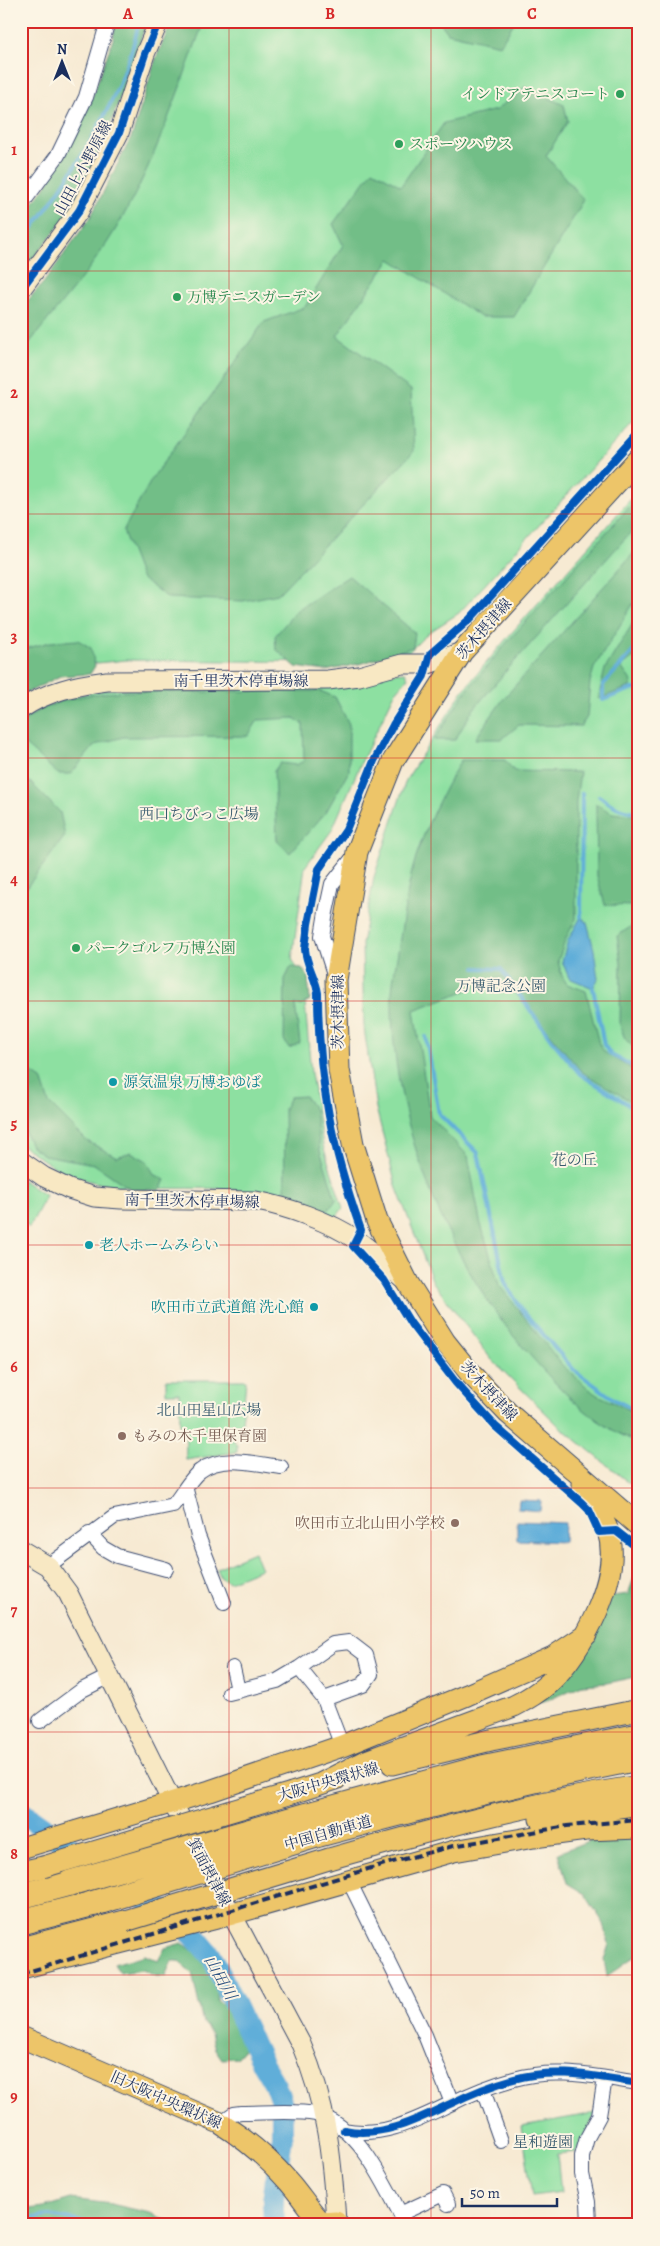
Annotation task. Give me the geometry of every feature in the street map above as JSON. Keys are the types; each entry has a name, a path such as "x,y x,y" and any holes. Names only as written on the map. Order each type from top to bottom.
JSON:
{"highway":[{"name":"中国自動車道","path":"21,1922 95,1903 310,1826 482,1768 639,1736"},
{"name":"中国自動車道","path":"21,1896 310,1826 440,1801 566,1772 639,1758"}],"main road":[{"name":"山田上小野原線","path":"21,289 79,211 119,133 145,54 159,21"},
{"name":"茨木摂津線","path":"639,458 462,652 393,761 357,852 336,980 338,1070 353,1144 377,1221 408,1283 445,1342 469,1372 508,1413 639,1526"},
{"name":"南千里茨木停車場線","path":"21,709 44,696 62,689 107,681 328,680 359,676 402,664 428,664 462,652"},
{"name":"南千里茨木停車場線","path":"21,1161 44,1177 69,1189 94,1197 256,1201 275,1204 314,1219 356,1239 408,1283"},
{"path":"322,1783 364,1762 520,1703 542,1689 555,1677 586,1635 603,1597 611,1564 608,1530 575,1472"},
{"name":"箕面摂津線","path":"21,1550 48,1566 71,1599 172,1802 301,2044 317,2083 326,2119 330,2140 336,2223"},
{"path":"25,1846 172,1802 342,1746 553,1657 586,1635"},
{"name":"大阪中央環状線","path":"21,1872 44,1867 322,1783 491,1740 639,1710"},
{"path":"21,1948 125,1921 376,1845 467,1821 602,1791 639,1786"},
{"path":"376,1845 639,1804"},
{"path":"21,1968 144,1935 211,1920 434,1856 493,1843 586,1830 639,1828"},
{"name":"旧大阪中央環状線","path":"21,2037 220,2123 236,2132 288,2180 322,2223 336,2223"}],"street":[{"path":"21,205 58,156 86,97 108,21"},
{"path":"48,1566 89,1533 114,1517 173,1505 199,1471 216,1464 235,1461 281,1467"},
{"path":"186,1490 198,1536 224,1603"},
{"path":"89,1533 103,1548 116,1556 166,1569"},
{"path":"233,1668 234,1692 276,1680 299,1668 333,1644 349,1642 366,1655 371,1674 363,1685 324,1699"},
{"path":"299,1668 324,1699 342,1746"},
{"path":"40,1721 82,1690 110,1676"},
{"path":"349,1881 425,2035 452,2103"},
{"path":"344,2130 364,2132 398,2128 483,2090 515,2079 548,2073 575,2074 639,2083"},
{"path":"590,2225 588,2202 582,2174 582,2156 587,2138 599,2116 605,2078"},
{"path":"483,2090 501,2141"},
{"path":"220,2123 233,2114 296,2113 317,2115 344,2130 367,2154 403,2220 443,2194 448,2204"}],"green space":[{"path":"116,21 147,21 123,91 95,165 70,213 21,273 21,218 44,189 63,158 91,100 113,39"},
{"path":"172,21 204,21 173,107 150,163 137,191 107,243 87,272 21,354 21,308 44,282 90,218 132,136 156,58"},
{"path":"180,21 639,21 639,416 459,613 428,633 410,651 333,662 126,660 78,665 21,684 21,316 94,227"},
{"path":"439,21 515,21 500,45 448,33"},
{"path":"525,87 564,105 568,121 546,156 584,200 514,317 481,317 390,259 337,336 411,390 414,451 278,594 243,601 168,598 141,578 123,531 153,477 264,322 305,307 343,245 333,224 373,170 401,186 444,123 496,110"},
{"name":"万博記念公園","path":"639,490 639,1491 559,1426 491,1359 433,1282 396,1186 376,1108 364,1028 362,944 374,877 406,780 462,692 507,638"},
{"path":"639,496 639,523 472,711 455,740 434,740 464,694 509,640"},
{"path":"639,547 639,594 594,668 590,682 587,717 581,726 519,725 502,739 475,739 504,698"},
{"path":"349,576 415,633 413,647 363,663 326,671 296,667 276,649 275,636 297,610"},
{"path":"639,613 639,655 637,654 621,667 632,682 630,687 598,699 605,669"},
{"path":"78,640 91,648 95,666 90,674 60,676 21,696 21,650 50,642"},
{"name":"西口ちびっこ広場","path":"405,672 408,678 395,693 361,763 332,830 305,867 292,959 303,979 311,1073 323,1146 343,1208 336,1217 280,1198 245,1191 200,1188 132,1188 88,1181 55,1167 21,1145 21,721 49,704 69,697 101,690"},
{"path":"320,691 335,697 349,724 349,771 326,812 290,853 277,841 274,771 280,763 296,765 304,761 303,724 294,718 258,720 248,736 123,737 95,745 71,774 58,774 21,741 21,723 40,710 83,696 129,692"},
{"path":"461,760 505,760 514,771 580,772 576,801 576,919 566,938 558,961 562,976 567,984 586,991 599,1044 605,1053 639,1073 639,1106 582,1072 502,977 414,1010 430,1116 468,1156 480,1221 499,1285 562,1365 594,1393 639,1415 639,1443 605,1425 577,1404 527,1352 498,1315 471,1274 447,1230 428,1184 412,1136 400,1087 394,1039 393,980 408,890 416,856 433,814"},
{"path":"21,773 60,812 65,836 21,895"},
{"path":"596,804 612,813 639,816 639,1052 625,1039 620,1025 621,963 617,936 635,924 636,913 631,906 605,905 597,876"},
{"path":"291,967 302,968 308,977 310,1000 301,1006 295,1004 300,1043 289,1048 284,1040 285,979"},
{"path":"21,1066 41,1079 49,1103 87,1141 117,1157 131,1152 147,1161 154,1174 165,1180 160,1190 132,1190 94,1164 44,1155 31,1146 21,1124"},
{"path":"305,1096 315,1110 320,1150 336,1200 326,1213 309,1201 296,1200 285,1189 284,1108 290,1097"},
{"path":"21,1179 46,1196 29,1228 21,1218"},
{"name":"北山田星山広場","path":"166,1380 246,1380 242,1424 235,1426 234,1442 237,1445 237,1452 186,1460 185,1436 183,1427 180,1424 179,1393 166,1393"},
{"path":"254,1552 261,1569 229,1582 220,1577 217,1568"},
{"path":"637,1570 639,1572 639,1676 608,1683 582,1685 544,1702 534,1703 612,1596 628,1594"},
{"path":"603,1835 639,1836 639,1953 607,1976 604,1960 609,1944 604,1924 585,1894 567,1883 558,1853"},
{"path":"182,1943 203,1960 213,1975 216,1983 217,2001 233,2011 238,2023 236,2029 246,2047 236,2058 222,2059 215,2049 211,2033 203,2023 192,1973 178,1961 172,1961 165,1976 155,1976 143,1970 120,1973 114,1964 145,1955 158,1961 165,1948"},
{"name":"星和遊園","path":"596,2113 577,2152 557,2154 561,2192 532,2196 522,2126"},
{"path":"71,2199 111,2204 150,2213 180,2225 21,2225 21,2210 44,2207"}],"water":[{"path":"581,917 587,922 594,950 598,979 593,988 569,978 562,961 568,940"},
{"path":"519,1500 541,1501 540,1511 518,1509"},
{"path":"517,1521 565,1523 564,1542 517,1540"}],"waterway":[{"path":"21,244 57,194 108,109 132,50 139,21"},
{"path":"639,645 603,685 603,700 632,689 639,689"},
{"path":"581,917 582,793"},
{"path":"599,796 618,807 628,811 639,812"},
{"path":"475,968 501,969 551,1039 580,1074 639,1111"},
{"path":"593,988 604,1045 611,1055 639,1069"},
{"path":"426,1037 439,1114 478,1153 505,1283 522,1310 574,1370 615,1400 639,1412"},
{"name":"山田川","path":"21,1812 96,1865"},
{"name":"山田川","path":"122,1883 170,1915 194,1936 212,1957 262,2063 275,2085 282,2104 282,2136 273,2200 274,2225"},
{"path":"21,2219 50,2216 100,2225"}],"railway":[{"path":"21,1974 378,1866 453,1846 567,1826 639,1820"}],"cycle path":[{"path":"21,289 79,211 119,133 145,54 159,21"},
{"path":"639,432 470,619 430,654 424,676 393,725 374,761 346,830 319,869 305,949 318,993 321,1055 329,1114 342,1171 361,1230 353,1246 384,1280 411,1324 456,1383 495,1426 589,1510 599,1532 616,1531 639,1549"},
{"path":"344,2130 358,2132 386,2130 425,2116 481,2090 529,2075 576,2074 639,2083"}],"place":[{"name":"インドアテニスコート","path":"620,94"},
{"name":"スポーツハウス","path":"399,144"},
{"name":"万博テニスガーデン","path":"177,297"},
{"name":"パークゴルフ万博公園","path":"76,948"},
{"name":"源気温泉 万博おゆば","path":"113,1082"},
{"name":"老人ホームみらい","path":"89,1245"},
{"name":"吹田市立武道館 洗心館","path":"314,1307"},
{"name":"もみの木千里保育園","path":"122,1436"},
{"name":"吹田市立北山田小学校","path":"455,1523"}],"park label":[{"name":"花の丘","path":"574,1160"}]}
